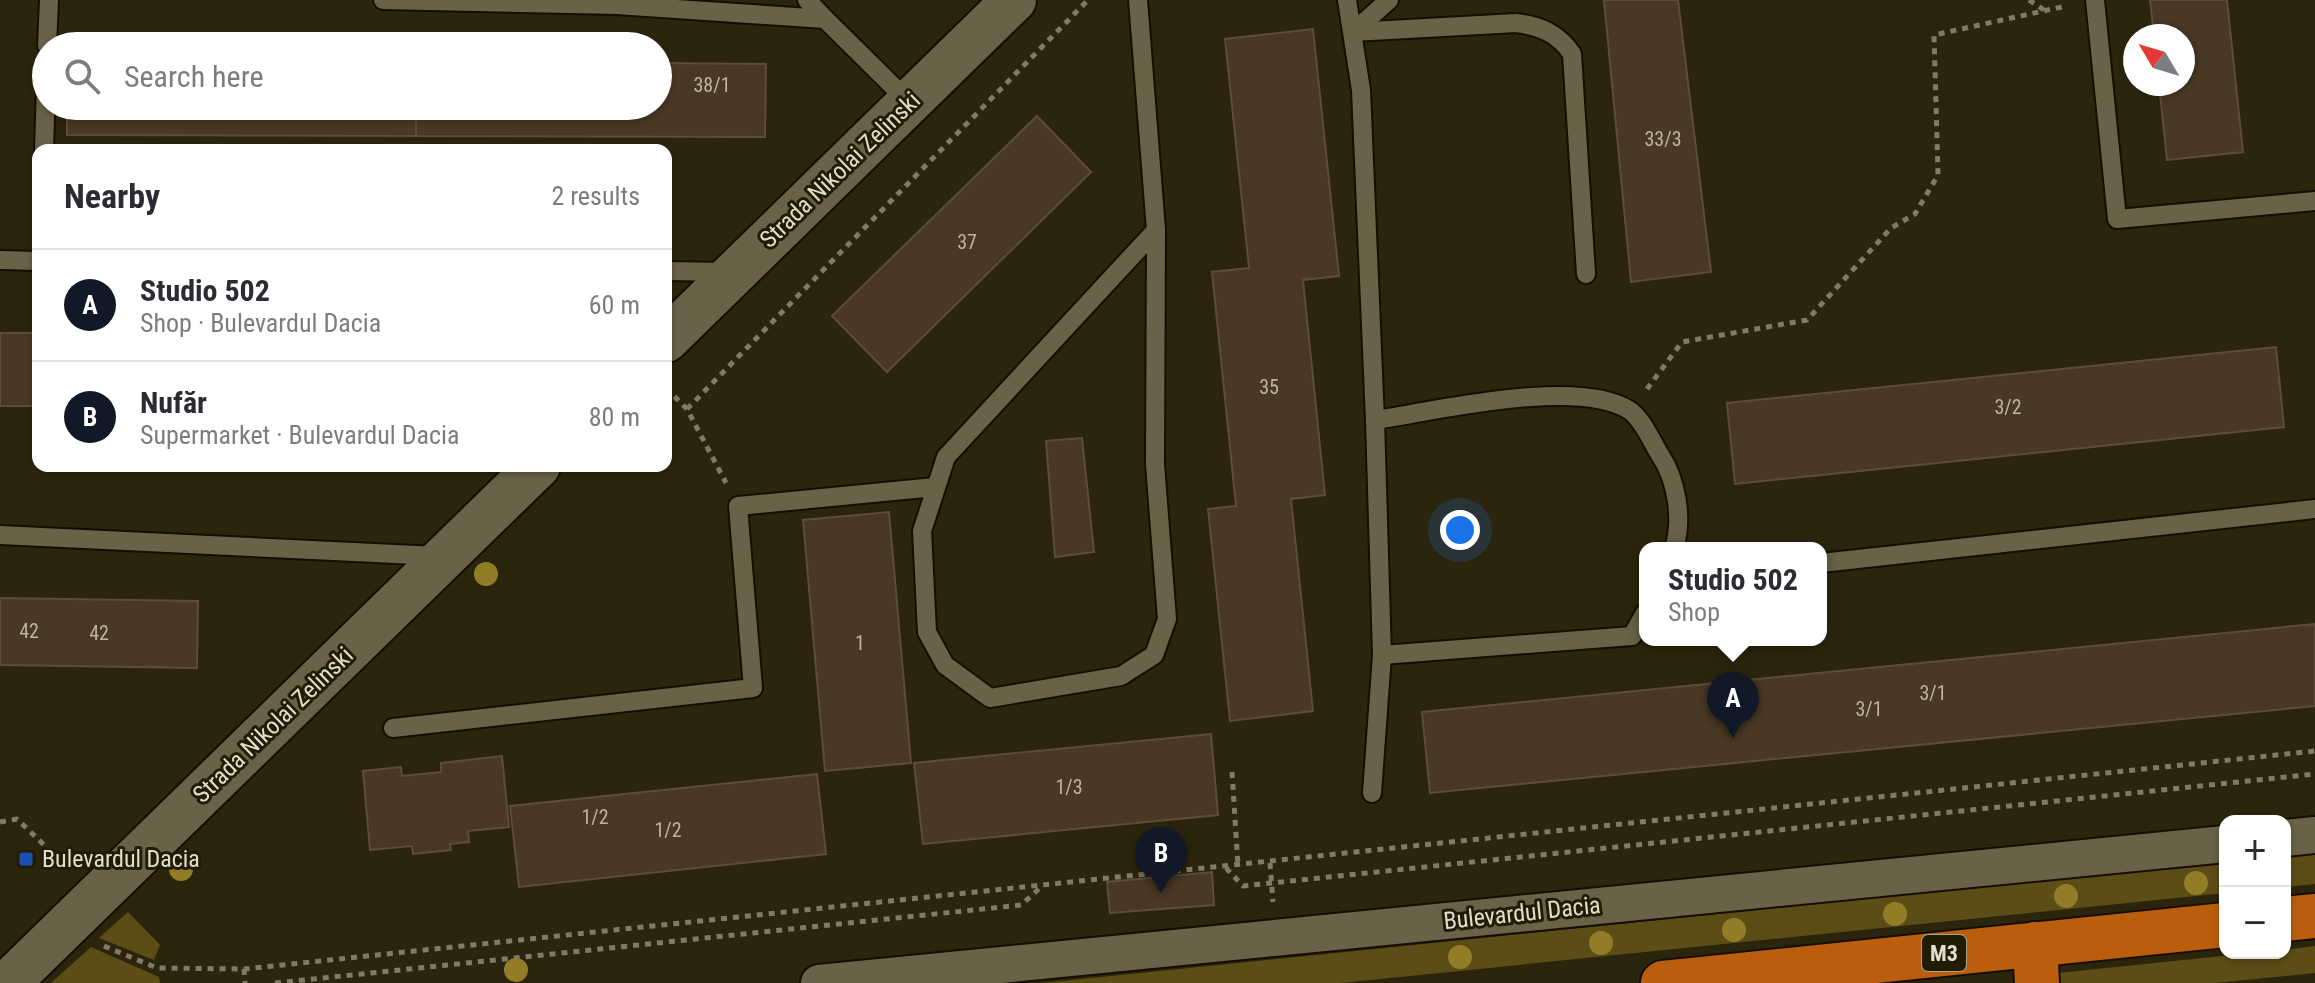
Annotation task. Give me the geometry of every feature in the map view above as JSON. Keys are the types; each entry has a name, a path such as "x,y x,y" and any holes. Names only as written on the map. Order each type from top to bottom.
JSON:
{"highway":[{"path":"2291,918 2315,916"},
{"name":"M3","path":"1663,983 2036,964 2219,926"}],"street":[{"name":"Strada Nikolai Zelinski","path":"672,334 1014,0"},
{"name":"Strada Nikolai Zelinski","path":"8,983 532,472"},
{"path":"2291,837 2315,835"},
{"name":"Bulevardul Dacia","path":"819,983 2219,845"}],"lane":[{"path":"48,32 49,0"},
{"path":"383,0 614,3 825,19"},
{"path":"807,0 909,102"},
{"path":"1138,0 1156,230 1155,464 1167,619 1154,655 1121,676 1039,693 990,698 965,683 945,665 927,632 922,531 935,487 946,457 1156,230"},
{"path":"1347,0 1361,90 1375,420 1382,655 1372,793"},
{"path":"1353,32 1389,0"},
{"path":"2095,0 2117,219 2315,201"},
{"path":"1353,32 1516,23 1535,26 1561,38 1572,54 1586,274"},
{"path":"44,144 45,120"},
{"path":"0,260 32,261"},
{"path":"672,271 736,272"},
{"path":"1375,420 1542,395 1597,398 1631,410 1668,466 1681,526 1676,542"},
{"path":"393,728 753,688 738,506 935,487"},
{"path":"1827,562 2315,509"},
{"path":"0,535 446,556"},
{"path":"1382,655 1632,636 1639,624"}],"path":[{"path":"687,409 1088,0"},
{"path":"2029,0 2045,10"},
{"path":"1631,410 1682,342 1807,320 1891,228 1915,214 1938,175 1934,35 2075,3"},
{"path":"672,394 687,409 738,506"},
{"path":"64,930 157,968 244,969 2315,751"},
{"path":"1232,772 1238,866"},
{"path":"1226,867 1243,886 2315,774"},
{"path":"0,822 17,819 75,875"},
{"path":"275,983 1021,905 1042,886"},
{"path":"244,969 245,983"}],"shaded area":[{"path":"2315,853 2315,884 2291,886 2291,855"},
{"path":"2219,863 2219,894 1341,983 1042,983"},
{"path":"128,912 160,945 154,960 99,938"},
{"path":"2315,946 2315,973 2215,983 2059,983 2058,973 2219,956 2219,959 2291,959 2291,949"},
{"path":"91,947 159,977 160,983 51,983"}],"building":[{"path":"1604,0 1678,0 1711,272 1631,282"},
{"path":"2150,0 2227,0 2243,152 2167,160 2160,96 2195,96 2195,24 2153,24"},
{"path":"1313,29 1339,276 1303,280 1325,495 1291,499 1313,711 1230,721 1208,509 1236,506 1212,272 1249,268 1225,39"},
{"path":"672,63 766,64 765,137 416,136 416,120 672,120"},
{"path":"1037,116 1091,172 887,372 832,316"},
{"path":"67,120 416,120 416,136 67,135"},
{"path":"0,333 32,333 32,406 0,406"},
{"path":"2276,347 2284,427 1735,484 1727,403"},
{"path":"1082,438 1094,552 1055,557 1046,441"},
{"path":"889,512 911,763 825,771 803,520"},
{"path":"0,598 198,601 197,668 0,665"},
{"path":"2315,624 2315,706 1430,793 1422,712"},
{"path":"1211,734 1218,815 923,844 914,763"},
{"path":"502,756 509,827 468,831 469,842 450,844 451,850 413,854 412,846 370,850 363,771 401,767 402,776 441,772 441,763"},
{"path":"817,774 826,854 519,887 510,806"},
{"path":"1212,872 1214,905 1110,913 1107,882"}],"place":[{"name":"Studio 502","path":"1733,738"},
{"name":"Bulevardul Dacia","path":"26,859"},
{"name":"Nufăr","path":"1161,893"}]}
